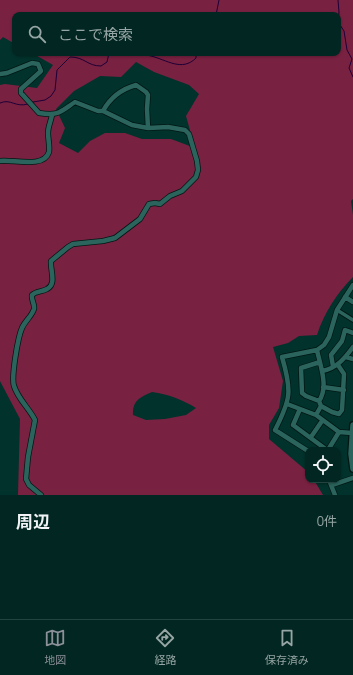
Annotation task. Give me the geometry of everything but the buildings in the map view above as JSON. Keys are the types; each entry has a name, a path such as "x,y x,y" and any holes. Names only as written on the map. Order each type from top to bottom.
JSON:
{"street":[{"path":"0,74 7,73 32,62 38,64 41,71 23,86 21,93 39,113 52,114 63,112 75,102 98,111 103,111 132,125 148,128 168,127 185,130 189,134 197,161 198,170 196,177 182,191 170,196 163,203 149,204 140,219 116,238 73,244 54,257 51,261 50,267 53,281 52,286 49,289 34,292 32,295 31,298 34,308 22,326 13,376 13,384 16,392 35,420 28,457 26,479 29,485 41,495"},
{"path":"103,111 118,92 127,87 136,85 148,95 148,128"},
{"path":"0,161 27,163 39,161 45,158 49,153 48,134 52,114"},
{"path":"305,449 276,430 287,404 289,391 288,379 282,358 316,350 324,344 329,337 337,310 353,285"},
{"path":"345,297 353,302"},
{"path":"337,310 353,320"},
{"path":"319,400 321,406 332,412 339,414 342,410 344,374 335,365 331,355 342,341 345,330 353,333"},
{"path":"322,371 327,370 346,357 353,347"},
{"path":"316,350 322,371 323,387 322,396 319,400"},
{"path":"346,357 353,359"},
{"path":"319,400 306,396 302,393 301,368 320,362"},
{"path":"323,387 344,390"},
{"path":"287,404 316,415 322,421 339,432 352,433"},
{"path":"316,415 321,406"},
{"path":"300,409 293,425 299,431 323,447"},
{"path":"310,437 322,421"},
{"path":"353,424 351,454 353,467"},
{"path":"329,447 339,432"},
{"path":"332,486 353,478"},
{"path":"330,483 335,495"}],"shaded area":[{"path":"0,0 353,0 353,199 351,201 353,215 353,277 332,304 323,319 317,335 299,336 288,343 273,347 283,381 279,408 269,425 269,439 305,469 305,483 316,483 323,495 18,495 20,419 0,381 0,85 5,84 37,88 53,65 37,56 341,56 341,12 12,12 12,42 3,37 0,40","holes":["136,62 154,72 189,85 199,94 186,116 195,148 171,139 142,139 125,133 105,133 90,141 78,153 59,143 65,128 56,109 74,91 100,76 121,77","152,392 175,398 196,408 186,415 165,419 146,420 133,415 135,403"]}],"waterway":[{"path":"217,12 219,0"},
{"path":"338,0 339,12"},
{"path":"341,26 344,31 347,50 352,59 349,68 353,77"},
{"path":"33,102 45,100 51,96 55,90 57,70 70,57 79,58 92,65 101,66 107,62 108,56"},
{"path":"152,56 180,65 191,62 196,58 196,56"},
{"path":"0,103 7,102 20,105 28,104"}]}
